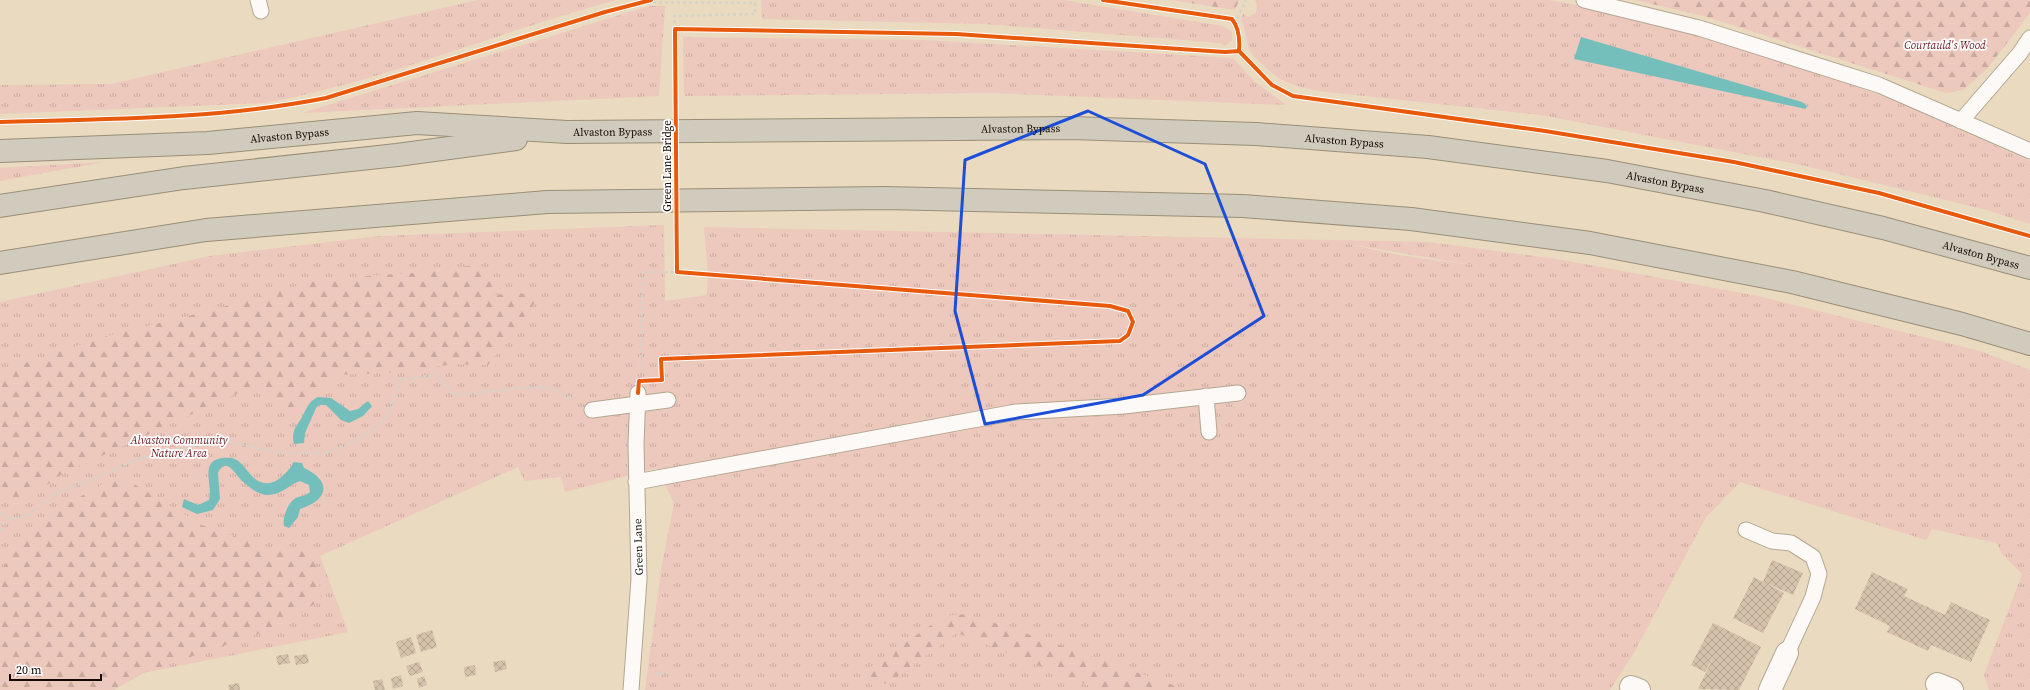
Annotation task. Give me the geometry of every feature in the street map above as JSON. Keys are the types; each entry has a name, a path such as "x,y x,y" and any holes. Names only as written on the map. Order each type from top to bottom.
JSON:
{"highway":[{"name":"Alvaston Bypass","path":"0,150 208,143 417,123 567,132 1071,128 1256,134 1428,147 1607,171 1765,201 1883,228 2030,268"},
{"path":"0,206 184,178 397,154 567,132"},
{"path":"0,263 206,230 547,202 884,198 1243,206 1411,219 1590,243 1792,282 1962,324 2030,344"},
{"path":"0,270 63,253"}],"street":[{"path":"1770,690 1786,653"}],"lane":[{"path":"1584,0 1699,28 1849,75 1878,85 2030,151"},
{"path":"1961,121 2020,53 2030,38"},
{"path":"636,482 1016,412 1124,406 1238,393"},
{"path":"1206,396 1209,432"},
{"path":"592,410 638,398 668,400"},
{"name":"Green Lane","path":"630,690 639,579 636,482 638,398"},
{"path":"1746,530 1772,541 1791,543 1813,557 1819,574 1813,597 1786,653"}],"path":[{"path":"634,4 651,0"},
{"path":"1237,30 1236,24 1239,14 1246,0"},
{"path":"641,2 755,3 755,14 674,16 675,36"},
{"path":"1232,20 1236,24"},
{"path":"675,28 683,29"},
{"path":"677,264 677,272"},
{"path":"640,361 643,272 684,273"},
{"path":"0,514 15,519 31,514 53,494 96,478 132,461 182,448 231,442 279,453 326,453 353,442 376,428 391,410 399,380 436,375 453,394 468,395 533,388 554,390 592,410"},
{"path":"0,531 7,517"}],"highlighted area":[{"path":"1088,111 1205,164 1264,316 1143,395 985,424 955,311 965,160"}],"green space":[{"path":"478,0 616,0 528,26 353,82 309,94 264,103 0,114 0,85 111,84"},
{"path":"761,0 1063,0 1223,26 1232,32 1232,40 1224,46 1221,43 984,24 762,19"},
{"path":"1171,0 1239,0 1235,10"},
{"path":"1255,0 1549,0 1637,16 1771,54 1903,104 2030,161 2030,224 1987,210 1806,166 1541,115 1318,91 1301,87 1287,82 1275,75 1268,70 1250,51 1241,19 1243,13 1248,17 1256,13 1257,4"},
{"name":"Courtauld's Wood","path":"1635,0 2030,0 2030,13 1987,69 1963,90 1946,93 1704,16"},
{"path":"649,6 665,6 659,96 302,113"},
{"path":"683,37 925,40 1233,58 1255,82 1286,105 992,93 684,96"},
{"path":"105,162 0,181 0,168"},
{"name":"Alvaston Community Nature Area","path":"664,225 665,301 707,295 708,274 704,227 1429,242 1557,259 1758,296 1980,351 2030,370 2030,690 1989,690 1984,675 2022,574 2001,553 1997,543 1932,529 1926,540 1740,482 1706,517 1635,651 1610,690 645,690 661,570 674,503 657,468 565,492 561,477 524,481 518,467 320,556 348,632 143,673 113,690 0,690 0,302 210,256 380,236","holes":["1342,243 1479,266 1404,256"]},
{"path":"468,266 491,271 496,283 484,295 542,293 488,365 453,364 402,372 337,375 289,419 260,383 62,474 19,505 0,494 0,371 107,336 212,310 320,279 412,273"},
{"path":"119,475 202,525 277,551 313,548 322,599 281,626 143,673 114,690 0,690 0,572 27,532 69,503"},
{"path":"966,614 993,622 1187,690 1100,690 957,633 889,683 870,685 866,670 944,616"}],"water":[{"path":"1581,37 1802,102 1807,106 1806,109 1574,59"},
{"path":"318,397 331,398 350,411 358,409 368,401 372,406 363,416 349,423 341,420 326,405 319,405 316,408 305,433 304,443 294,444 293,434 296,426 310,403"},
{"path":"221,458 232,458 241,463 258,481 264,483 270,483 281,478 294,462 302,463 304,468 313,473 323,484 321,496 317,501 300,509 298,517 289,528 284,526 286,510 293,500 310,492 309,485 300,481 276,494 266,495 256,492 250,488 231,468 224,466 218,473 220,499 213,510 197,514 182,507 184,499 198,505 209,500 210,493 208,472 210,466 214,461"}],"building":[{"path":"1772,560 1803,573 1793,595 1766,583 1784,593 1763,633 1733,618 1754,577 1763,582"},
{"path":"1872,572 1908,589 1904,596 1945,615 1951,602 1990,620 1971,662 1931,645 1928,651 1887,632 1890,626 1855,609"},
{"path":"1713,623 1761,647 1739,690 1698,689 1715,654 1705,672 1691,665"},
{"path":"432,630 437,647 421,652 416,635"},
{"path":"411,637 416,653 401,658 396,642"},
{"path":"288,654 290,663 278,665 276,656"},
{"path":"307,654 309,663 296,665 294,656"},
{"path":"505,660 507,669 495,672 493,662"},
{"path":"419,662 423,672 410,676 406,666"},
{"path":"475,665 476,675 465,677 464,667"},
{"path":"401,675 403,686 393,689 391,678"},
{"path":"424,676 427,685 419,688 417,679"},
{"path":"382,679 385,690 375,690 373,681"},
{"path":"239,683 240,690 229,690 228,685"}],"cycle path":[{"path":"0,122 123,119 205,114 286,105 326,98 605,12 651,0"},
{"path":"1103,0 1232,19 1238,34 1239,51 1272,85 1293,96 1545,131 1734,162 1879,193 2030,236"},
{"name":"Green Lane Bridge","path":"638,393 639,381 662,380 661,359 1120,341 1128,335 1133,322 1128,311 1110,306 677,272 675,29 956,34 1225,52 1239,51"}]}
